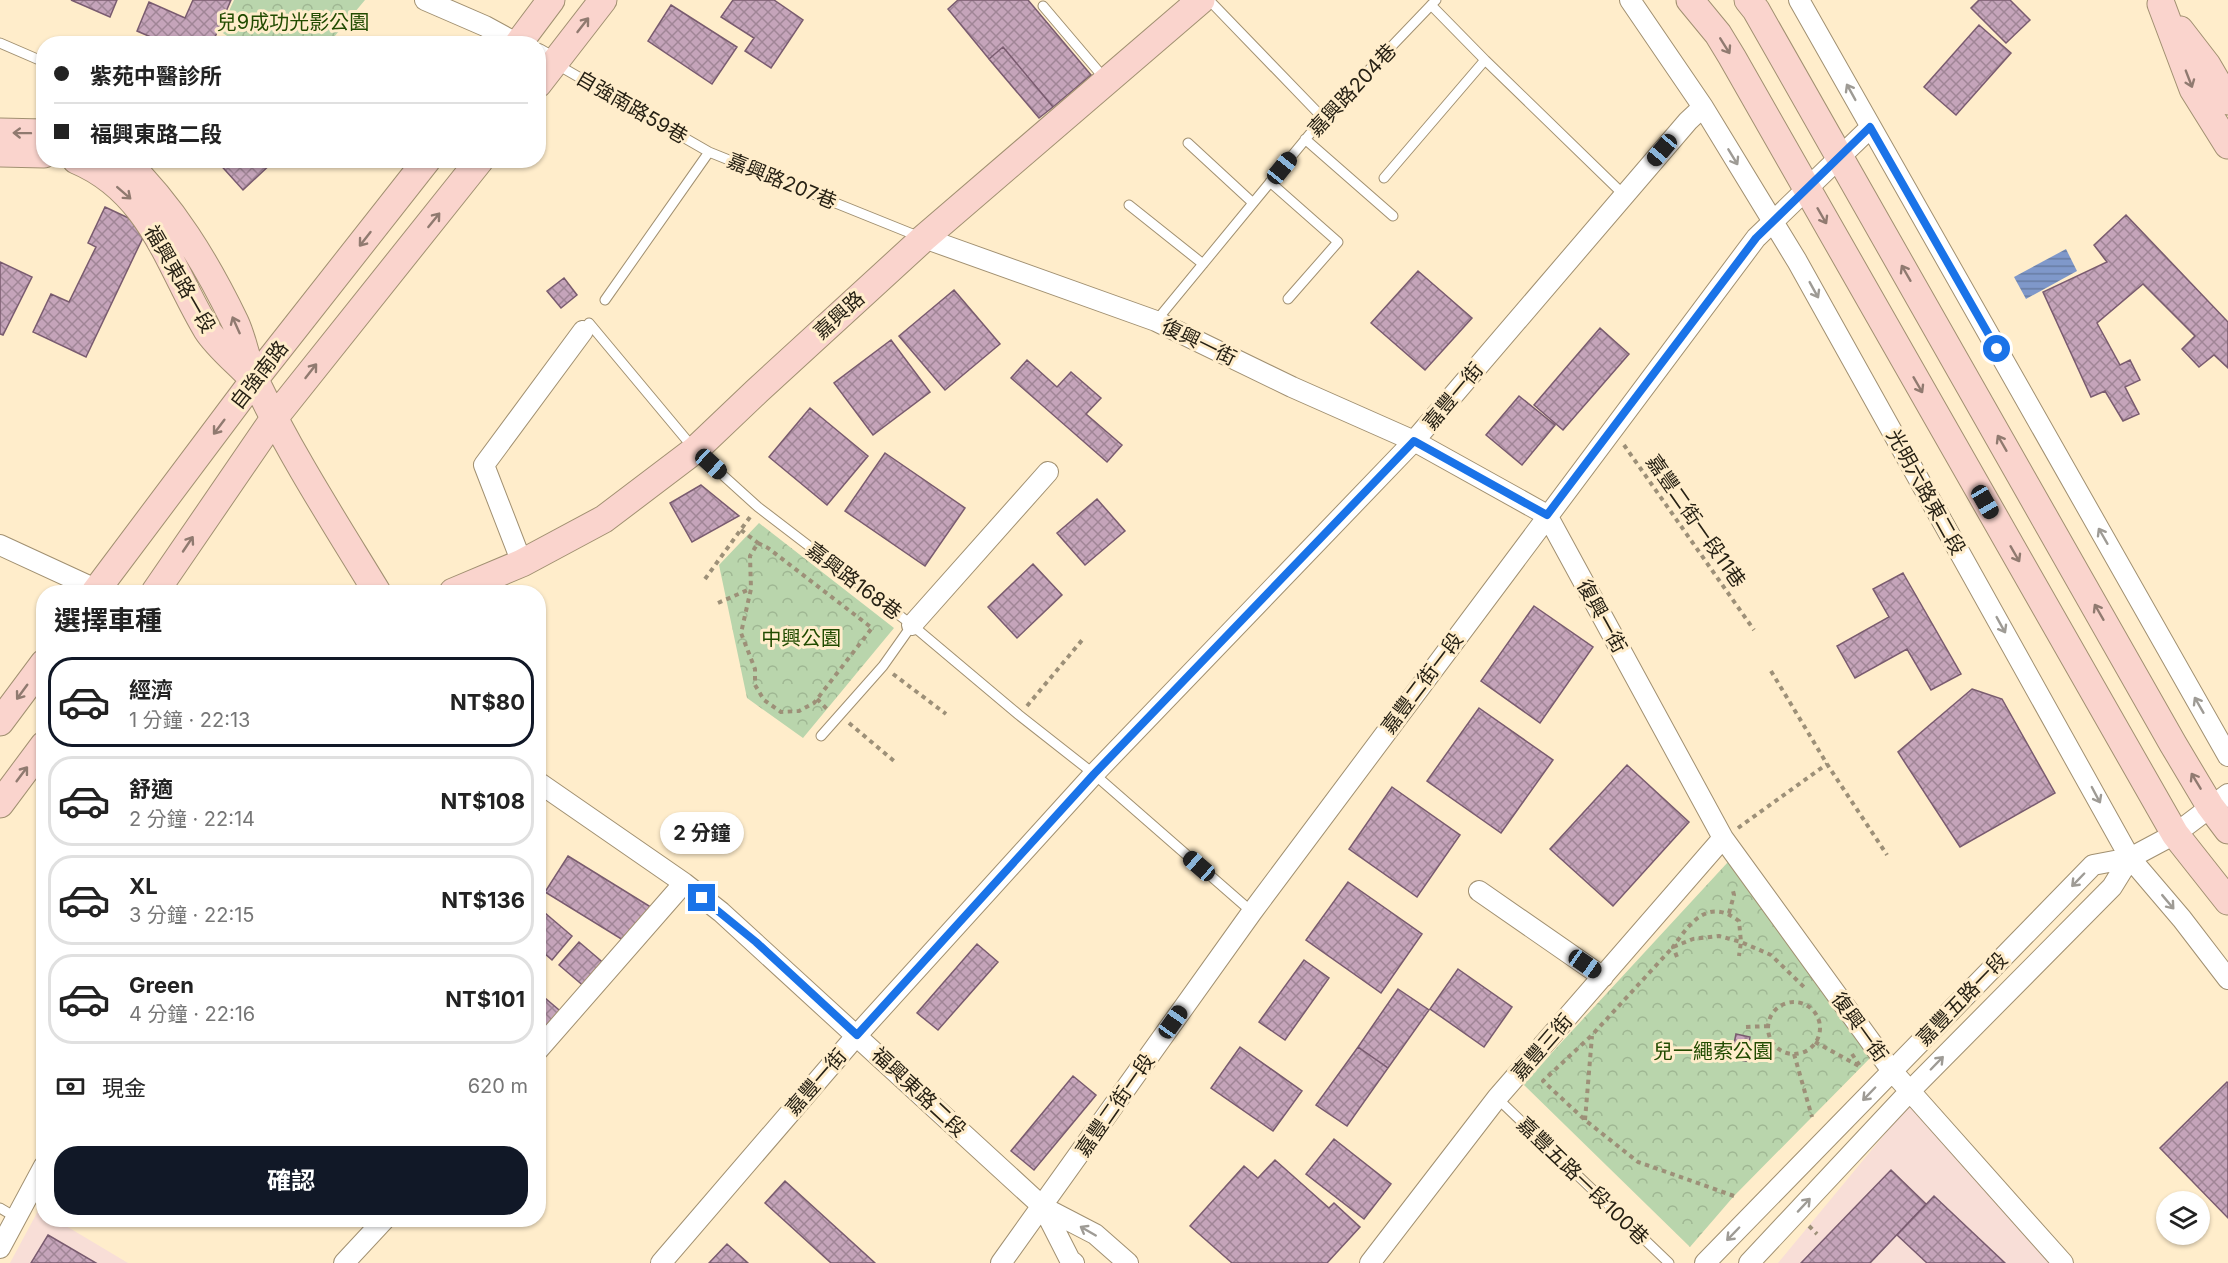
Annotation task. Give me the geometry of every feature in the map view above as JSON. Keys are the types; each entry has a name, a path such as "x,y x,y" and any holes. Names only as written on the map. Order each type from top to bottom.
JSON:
{"main road":[{"path":"524,36 551,0"},
{"path":"546,65 603,0"},
{"name":"嘉興路","path":"470,585 522,563 604,519 695,450 924,238 1201,0"},
{"path":"1690,0 1728,49 2175,834 2228,901"},
{"path":"1748,0 1756,10 1839,156 2219,800 2228,830"},
{"path":"2160,2 2207,65 2228,101"},
{"path":"2160,2 2193,89 2228,145"},
{"path":"0,132 36,133"},
{"path":"0,153 36,154"},
{"name":"福興東路一段","path":"94,168 131,199 166,249 208,333 254,380"},
{"name":"福興東路一段","path":"133,168 152,187 186,231 236,323 254,380 294,457 373,585"},
{"name":"自強南路","path":"102,585 254,380 421,168"},
{"name":"自強南路","path":"160,585 275,417 474,168"},
{"path":"0,722 36,674"},
{"path":"0,804 36,756"}],"street":[{"path":"425,0 503,36"},
{"name":"光明六路東二段","path":"1630,0 1703,106 1774,222 2130,858 2228,979"},
{"path":"1798,0 2228,756"},
{"name":"嘉豐一街","path":"661,1263 857,1035 1094,774 1414,441 1703,106"},
{"name":"嘉豐二街一段","path":"1001,1263 1251,912 1756,238 1870,127"},
{"name":"復興一街","path":"924,238 1156,321 1292,387 1414,441 1547,515 1723,838 1892,1071 2061,1262"},
{"path":"522,563 484,465 586,327"},
{"name":"嘉興路168巷","path":"912,625 1047,472"},
{"path":"0,545 85,585"},
{"name":"福興東路二段","path":"546,788 684,883 756,942 1043,1207 1095,1234 1128,1263"},
{"name":"嘉豐五路一段","path":"1705,1263 2092,865 2130,858 2175,834 2219,800"},
{"name":"嘉豐三街","path":"1370,1263 1497,1098 1723,838"},
{"name":"嘉豐五路一段","path":"1749,1263 1910,1091 2112,886 2130,858"},
{"path":"546,1041 684,883"},
{"path":"1479,891 1603,977"},
{"path":"0,1248 36,1181"},
{"name":"福興東路二段","path":"1043,1207 1070,1260 1074,1263"},
{"path":"344,1263 377,1227"}],"lane":[{"path":"1209,0 1323,118"},
{"path":"1433,3 1485,60 1624,195"},
{"name":"嘉興路204巷","path":"1156,321 1323,118 1433,3"},
{"path":"1043,6 1107,81"},
{"path":"0,44 36,59"},
{"path":"1384,178 1485,60"},
{"name":"自強南路59巷","path":"546,68 709,152"},
{"path":"1305,139 1393,216"},
{"path":"1188,143 1253,203"},
{"name":"嘉興路207巷","path":"606,300 709,152 924,238"},
{"path":"1270,182 1338,242 1288,299"},
{"path":"1129,205 1203,264"},
{"name":"嘉興路168巷","path":"586,327 695,450 758,507 912,625"},
{"path":"821,736 883,666 912,625 1019,716 1094,774 1251,912"},
{"name":"嘉豐五路一段100巷","path":"1497,1098 1669,1263"},
{"path":"0,1208 17,1218"}],"path":[{"name":"嘉豐二街一段11巷","path":"1613,429 1754,630"},
{"path":"705,579 758,507"},
{"path":"741,530 872,628 814,703 799,711 781,712 764,700 754,685 755,669 741,633 751,589 750,556 758,543"},
{"path":"718,603 751,589"},
{"path":"1019,716 1083,639"},
{"path":"883,666 946,714"},
{"path":"1771,671 1827,764 1887,855"},
{"path":"840,715 894,760"},
{"path":"1723,838 1827,764"},
{"path":"1734,1196 1638,1162 1585,1120 1543,1081 1592,1035 1673,947 1693,920 1713,912 1729,913 1739,921 1741,942 1738,956"},
{"path":"1673,947 1693,939 1719,936 1741,942 1771,955 1812,995"},
{"path":"1673,947 1677,957"},
{"path":"1789,1002 1798,1002 1813,1010 1818,1018 1819,1034 1815,1042 1810,1048 1794,1054 1786,1053 1773,1043 1768,1026 1774,1010 1789,1002"},
{"path":"1746,1027 1768,1026"},
{"path":"1585,1120 1592,1035"},
{"path":"1815,1042 1860,1066 1849,1048"},
{"path":"1794,1054 1812,1117"}],"shaded area":[{"path":"1913,1100 2052,1263 1778,1263"},
{"path":"36,1215 36,1227 68,1227 128,1263 10,1263"}],"green space":[{"name":"兒9成功光影公園","path":"234,0 365,0 335,36 227,36 220,31"},
{"name":"中興公園","path":"759,523 894,628 803,738 747,698 719,565"},
{"name":"兒一繩索公園","path":"1728,862 1875,1053 1734,1196 1690,1247 1523,1084"}],"water":[{"path":"2066,249 2077,271 2026,299 2014,277"}],"building":[{"path":"71,0 117,0 110,17"},
{"path":"193,0 231,0 215,36 149,36 137,31 149,2 185,18"},
{"path":"733,0 774,0 803,20 771,68 745,51 754,38 721,17"},
{"path":"958,0 1028,0 1091,75 1053,107 1003,47 989,59 948,9"},
{"path":"1979,0 2010,0 2030,20 2006,43 1971,8"},
{"path":"671,5 737,47 712,84 648,41"},
{"path":"1979,25 2011,53 1956,115 1924,87"},
{"path":"1003,47 1053,107 1039,118 989,59"},
{"path":"223,168 266,168 243,190"},
{"path":"105,207 148,227 86,357 33,332 51,294 69,302 96,247 88,243"},
{"path":"2126,215 2228,322 2228,368 2214,355 2199,367 2182,349 2195,336 2143,284 2097,323 2120,365 2130,360 2140,380 2125,387 2139,414 2123,421 2105,391 2091,397 2043,292 2107,262 2094,245"},
{"path":"0,262 32,277 3,335 0,334"},
{"path":"1418,271 1472,318 1425,370 1371,323"},
{"path":"564,278 577,295 561,308 547,291"},
{"path":"954,290 1000,344 945,390 899,336"},
{"path":"1600,328 1629,354 1563,430 1534,405"},
{"path":"891,340 930,392 873,435 834,383"},
{"path":"1027,360 1057,387 1071,372 1101,398 1086,414 1122,445 1107,462 1011,378"},
{"path":"1519,396 1555,425 1522,465 1486,435"},
{"path":"810,408 868,456 827,505 769,457"},
{"path":"885,453 965,508 925,566 845,511"},
{"path":"701,485 739,516 692,542 670,503"},
{"path":"1097,499 1125,531 1085,565 1057,533"},
{"path":"1033,564 1062,595 1017,638 988,607"},
{"path":"1903,573 1961,674 1931,690 1907,649 1855,678 1837,646 1889,617 1873,589"},
{"path":"1534,606 1593,647 1540,723 1481,681"},
{"path":"1972,689 2002,699 2055,793 1960,847 1898,752"},
{"path":"1479,708 1553,760 1501,833 1427,781"},
{"path":"1627,765 1689,822 1613,906 1550,849"},
{"path":"1392,787 1460,835 1417,897 1349,849"},
{"path":"568,856 654,909 631,945 546,893"},
{"path":"1348,882 1422,934 1381,993 1306,940"},
{"path":"546,914 572,936 552,960 546,955"},
{"path":"579,942 613,971 593,994 559,965"},
{"path":"977,944 998,962 938,1030 917,1013"},
{"path":"1304,960 1329,978 1285,1040 1259,1022"},
{"path":"1458,969 1512,1007 1484,1047 1430,1009"},
{"path":"1398,989 1429,1010 1388,1068 1358,1047"},
{"path":"546,999 565,1015 546,1037"},
{"path":"1736,1034 1750,1037 1746,1061 1731,1058"},
{"path":"1240,1047 1302,1091 1273,1131 1211,1088"},
{"path":"1358,1047 1388,1068 1347,1126 1316,1105"},
{"path":"1073,1076 1096,1095 1034,1170 1011,1151"},
{"path":"2228,1083 2228,1218 2210,1199 2210,1191 2202,1191 2160,1148"},
{"path":"1334,1139 1391,1184 1364,1219 1306,1174"},
{"path":"1275,1160 1329,1208 1334,1203 1360,1227 1327,1263 1232,1263 1190,1226 1244,1166 1258,1178"},
{"path":"1891,1170 1926,1204 1870,1263 1801,1263"},
{"path":"785,1181 875,1263 831,1263 765,1203"},
{"path":"1934,1196 2005,1263 1927,1263 1897,1235"},
{"path":"48,1235 96,1263 31,1263"},
{"path":"727,1244 748,1263 709,1263"}],"route":[{"path":"702,898 756,942 857,1035 1094,774 1414,441 1547,515 1756,238 1870,127 1997,349"}]}
